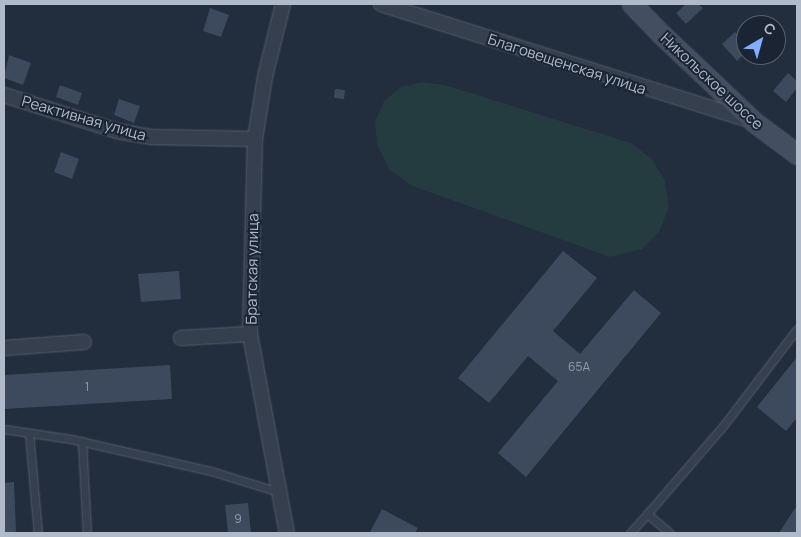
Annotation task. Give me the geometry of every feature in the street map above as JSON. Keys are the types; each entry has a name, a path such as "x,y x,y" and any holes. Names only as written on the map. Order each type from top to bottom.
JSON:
{"street":[{"name":"Братская улица","path":"283,4 265,77 256,139 250,334 287,533"},
{"name":"Благовещенская улица","path":"381,4 754,122"},
{"name":"Никольское шоссе","path":"632,4 754,122 797,154"},
{"name":"Реактивная улица","path":"4,95 117,131 150,137 256,139"},
{"path":"182,338 250,334"},
{"path":"4,348 84,342"}],"lane":[{"path":"630,533 723,426 797,329"},
{"path":"4,429 82,441 211,471 279,492"},
{"path":"29,433 38,533"},
{"path":"82,441 87,533"},
{"path":"647,514 670,533"}],"green space":[{"path":"422,82 445,85 631,143 652,159 665,181 669,208 659,232 642,249 610,257 410,185 389,169 377,144 375,121 384,101 401,87"}],"building":[{"path":"686,4 698,4 703,8 686,24 676,13"},
{"path":"210,8 229,15 221,37 203,31"},
{"path":"736,33 736,60 722,44"},
{"path":"9,55 31,63 23,85 4,78"},
{"path":"788,73 797,81 797,88 786,102 773,91"},
{"path":"60,85 82,93 78,105 56,97"},
{"path":"335,89 345,90 344,99 334,98"},
{"path":"119,99 140,106 134,123 114,115"},
{"path":"61,152 79,159 72,179 54,172"},
{"path":"563,251 597,278 553,331 580,354 634,290 661,313 526,477 498,453 558,381 528,356 489,403 458,378"},
{"path":"179,271 181,299 141,302 138,274"},
{"path":"797,357 797,418 786,431 757,407"},
{"path":"170,365 172,399 4,409 4,375"},
{"path":"14,482 16,533 4,533 4,483"},
{"path":"248,503 251,533 228,533 225,505"},
{"path":"795,508 797,509 797,533 779,533"},
{"path":"382,509 418,528 415,533 370,532"}]}
